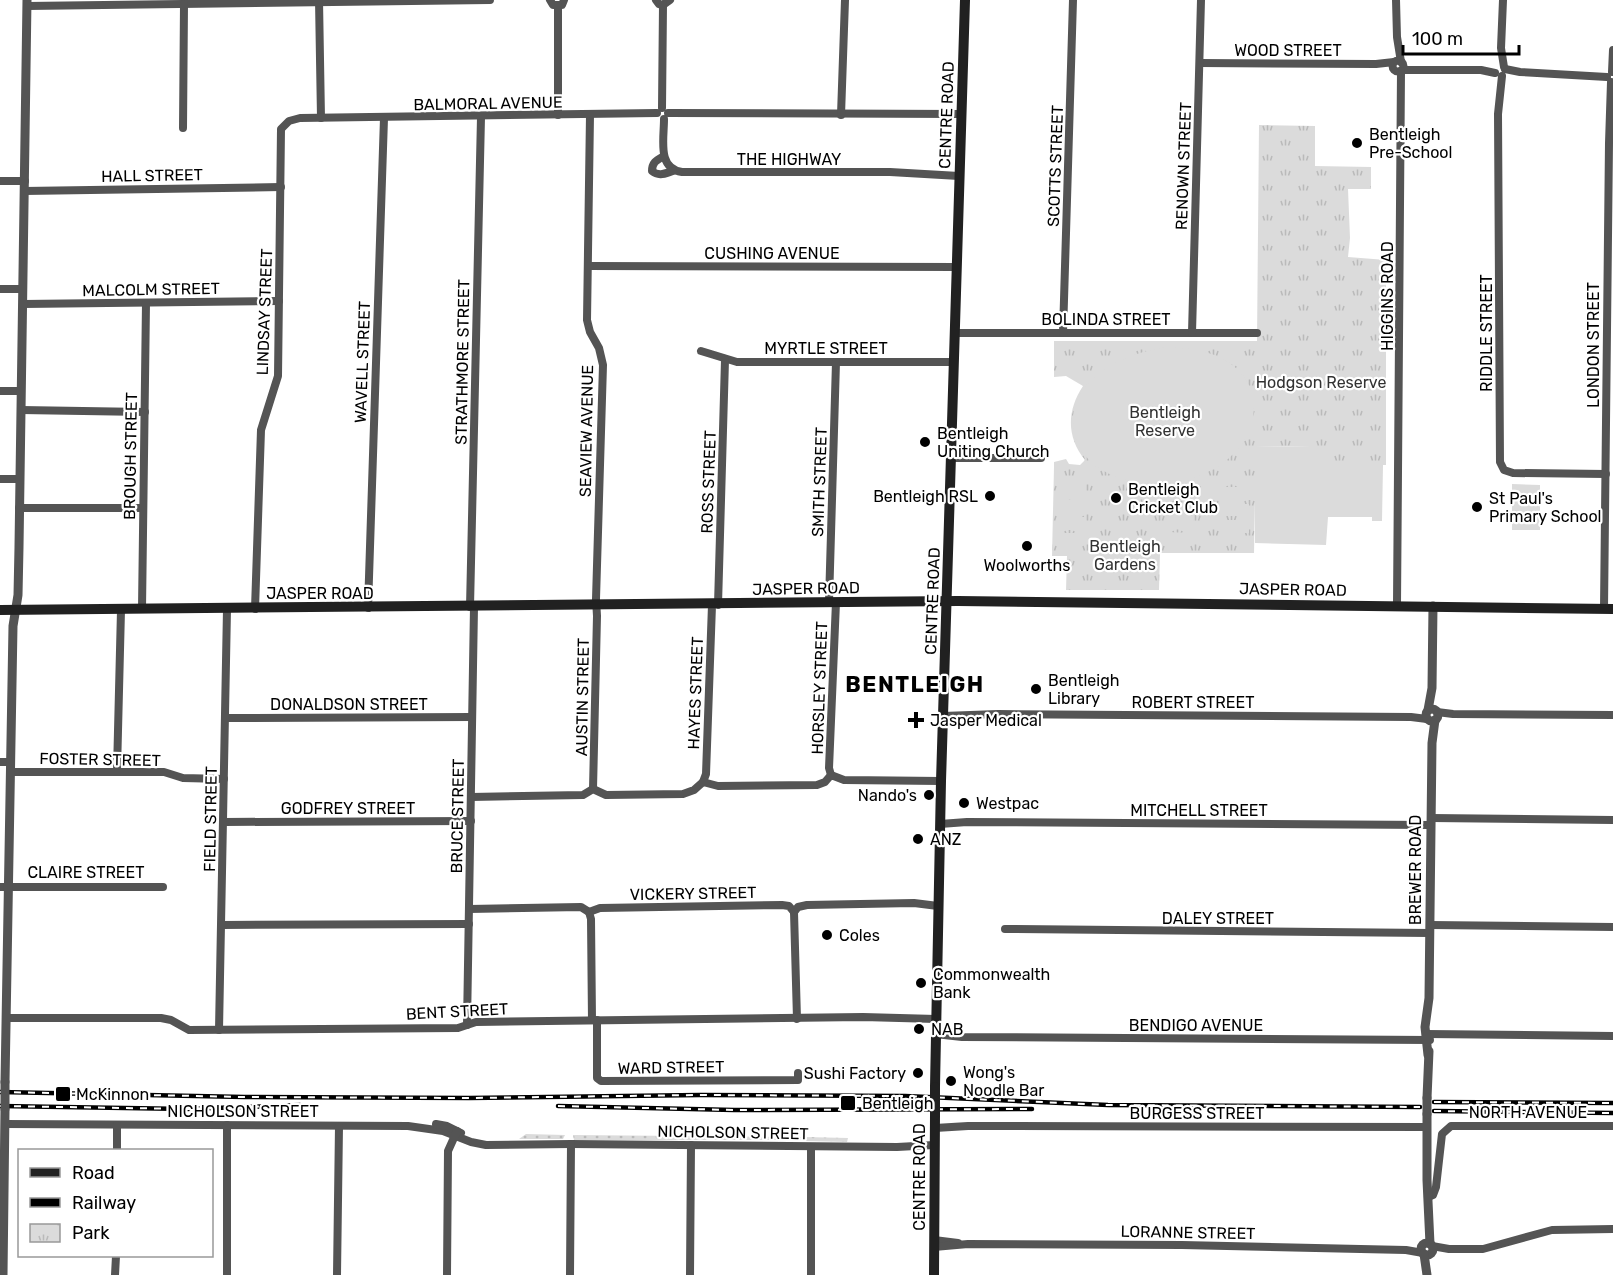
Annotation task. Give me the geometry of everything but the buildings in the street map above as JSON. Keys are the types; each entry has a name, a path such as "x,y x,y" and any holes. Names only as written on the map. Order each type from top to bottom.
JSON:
{"main road":[{"name":"CENTRE ROAD","path":"934,1275 938,903 965,0"},
{"name":"JASPER ROAD","path":"0,610 715,605 946,601 1609,609"}],"street":[{"path":"2,1275 2,1165 5,1124 4,886 15,610 18,595 27,3 184,4 490,0"},
{"path":"550,0 553,5 558,6 562,5 564,0"},
{"path":"841,115 845,0"},
{"name":"SCOTTS STREET","path":"1063,333 1073,0"},
{"name":"RENOWN STREET","path":"1192,333 1202,0"},
{"name":"HIGGINS ROAD","path":"1396,0 1402,130 1397,605"},
{"name":"RIDDLE STREET","path":"1503,0 1498,199 1500,462 1504,470 1513,473 1606,474"},
{"path":"319,1 321,118"},
{"path":"663,2 664,156 666,164 673,171"},
{"path":"183,128 184,4"},
{"path":"558,6 558,115"},
{"name":"LONDON STREET","path":"1609,609 1609,501 1606,474 1613,50"},
{"name":"WOOD STREET","path":"1200,63 1376,64 1611,77"},
{"name":"BALMORAL AVENUE","path":"321,118 662,114 961,114"},
{"name":"SEAVIEW AVENUE","path":"590,115 587,320 590,332 599,348 603,365 596,606"},
{"name":"STRATHMORE STREET","path":"472,607 481,117"},
{"name":"LINDSAY STREET","path":"255,609 261,430 278,376 281,129 300,118 321,118"},
{"name":"WAVELL STREET","path":"368,608 384,118"},
{"name":"THE HIGHWAY","path":"664,156 655,161 652,166 652,171 656,174 673,171 890,172 959,176"},
{"name":"HALL STREET","path":"0,181 24,186 280,187"},
{"name":"CUSHING AVENUE","path":"588,266 957,267"},
{"path":"0,289 23,289"},
{"name":"MALCOLM STREET","path":"23,304 279,301"},
{"name":"BROUGH STREET","path":"142,609 146,303"},
{"name":"BOLINDA STREET","path":"955,333 1257,333"},
{"name":"MYRTLE STREET","path":"701,351 737,362 954,362"},
{"name":"ROSS STREET","path":"715,605 725,360"},
{"name":"SMITH STREET","path":"833,602 836,362"},
{"path":"0,391 21,391"},
{"path":"21,410 144,412"},
{"path":"951,458 1041,458"},
{"path":"0,479 20,479"},
{"path":"19,508 143,508"},
{"name":"HORSLEY STREET","path":"831,776 829,768 833,602"},
{"name":"HAYES STREET","path":"703,782 706,774 715,605"},
{"name":"AUSTIN STREET","path":"592,789 596,606"},
{"name":"BREWER ROAD","path":"1427,1275 1433,606"},
{"name":"BRUCE STREET","path":"467,1025 472,607"},
{"name":"FIELD STREET","path":"219,1030 227,609"},
{"path":"117,771 121,610"},
{"name":"ROBERT STREET","path":"943,713 1411,717 1453,714 1613,715"},
{"name":"DONALDSON STREET","path":"225,718 472,717"},
{"name":"FOSTER STREET","path":"0,762 10,767 164,772 183,778 224,779"},
{"path":"471,797 583,795 592,789 606,795 683,794 694,790 703,782 718,786 817,786 831,776 844,780 941,781"},
{"name":"MITCHELL STREET","path":"940,821 1613,820"},
{"name":"GODFREY STREET","path":"224,822 471,821"},
{"name":"CLAIRE STREET","path":"4,886 163,887"},
{"name":"VICKERY STREET","path":"470,909 581,907 589,912 600,908 782,905 789,906 794,912 798,907 807,905 938,903"},
{"name":"WARD STREET","path":"589,912 597,1078 601,1081 798,1080 798,1072"},
{"path":"794,912 797,1018"},
{"path":"222,925 469,924"},
{"name":"DALEY STREET","path":"1005,929 1613,927"},
{"name":"BENT STREET","path":"4,1013 164,1019 171,1020 186,1029 219,1030 458,1028 476,1022 936,1017"},
{"name":"BENDIGO AVENUE","path":"935,1036 950,1040 963,1037 1613,1036"},
{"name":"BURGESS STREET","path":"934,1122 968,1126 1427,1127"},
{"name":"NICHOLSON STREET","path":"5,1124 440,1125 455,1133 497,1144 934,1148"},
{"path":"117,1125 117,1149"},
{"path":"227,1125 227,1275"},
{"path":"337,1275 339,1126"},
{"name":"NORTH AVENUE","path":"1428,1197 1433,1195 1436,1187 1442,1134 1450,1126 1613,1126"},
{"path":"447,1275 448,1151 455,1133"},
{"path":"570,1275 571,1144"},
{"path":"690,1275 691,1145"},
{"path":"811,1147 811,1275"},
{"name":"LORANNE STREET","path":"934,1244 1483,1249 1557,1229 1613,1229"},
{"path":"115,1275 116,1257"}],"green space":[{"path":"1259,125 1315,126 1315,166 1371,167 1371,189 1348,189 1350,238 1348,257 1386,260 1386,465 1311,465 1311,447 1256,446 1254,553 1160,553 1159,590 1066,590 1067,556 1052,556 1054,462 1066,459 1069,464 1080,465 1085,460 1074,442 1071,423 1074,404 1083,386 1066,376 1054,377 1054,341 1257,341"},
{"name":"Bentleigh Reserve","path":"1161,348 1204,352 1234,366 1250,387 1254,412 1246,438 1227,460 1197,476 1158,483 1126,480 1097,467 1079,446 1074,430 1074,413 1078,397 1100,373 1114,364 1130,356"},
{"path":"1255,446 1311,447 1312,465 1383,465 1382,521 1372,521 1372,517 1328,517 1326,545 1255,543"},
{"path":"1059,484 1086,484 1086,496 1059,496"},
{"path":"1512,484 1540,485 1540,497 1512,497"},
{"path":"1209,487 1254,487 1254,500 1209,500"},
{"path":"1059,499 1086,500 1086,512 1059,512"},
{"path":"1512,501 1540,501 1540,514 1512,514"},
{"path":"1222,504 1249,504 1249,516 1222,516"},
{"path":"1166,516 1193,516 1193,529 1166,529"},
{"path":"1059,517 1086,517 1086,530 1059,530"},
{"path":"1512,517 1540,517 1540,530 1512,530"},
{"path":"1222,520 1249,520 1249,533 1222,533"},
{"path":"1166,532 1193,533 1193,545 1166,545"},
{"path":"1059,533 1086,533 1086,545 1059,545"},
{"path":"526,1134 565,1135 563,1139 519,1139"},
{"path":"573,1135 803,1137 803,1140 574,1140"},
{"path":"804,1137 848,1138 847,1142 805,1141"}],"railway":[{"path":"0,1092 244,1097 469,1098 700,1095 905,1096 1108,1105 1420,1107"},
{"path":"1434,1102 1613,1103"},
{"path":"0,1106 187,1109 300,1105"},
{"path":"558,1106 734,1110 1032,1109"},
{"path":"1434,1111 1613,1113"}],"place":[{"name":"Bentleigh Pre-School","path":"1357,143"},
{"name":"Bentleigh Uniting Church","path":"925,442"},
{"name":"Bentleigh RSL","path":"990,496"},
{"name":"Bentleigh Cricket Club","path":"1116,498"},
{"name":"St Paul's Primary School","path":"1477,507"},
{"name":"Woolworths","path":"1027,546"},
{"name":"Bentleigh Library","path":"1036,689"},
{"name":"Jasper Medical","path":"916,720"},
{"name":"Nando's","path":"929,795"},
{"name":"Westpac","path":"964,803"},
{"name":"ANZ","path":"918,839"},
{"name":"Coles","path":"827,935"},
{"name":"Commonwealth Bank","path":"921,983"},
{"name":"NAB","path":"919,1029"},
{"name":"Sushi Factory","path":"918,1073"},
{"name":"Wong's Noodle Bar","path":"951,1081"},
{"name":"McKinnon","path":"63,1094"},
{"name":"Bentleigh","path":"848,1103"}],"district":[{"name":"BENTLEIGH","path":"915,684"}],"park label":[{"name":"Hodgson Reserve","path":"1321,382"},
{"name":"Bentleigh Gardens","path":"1125,555"}]}
